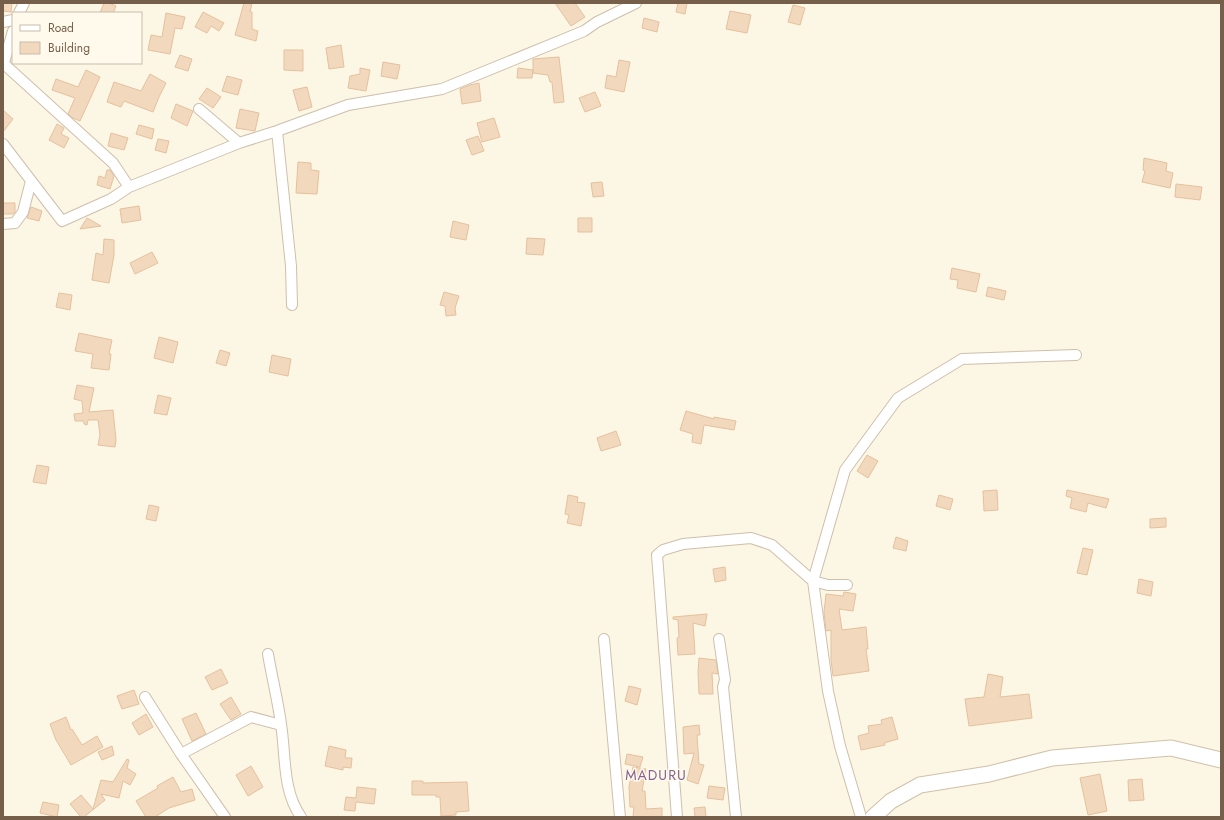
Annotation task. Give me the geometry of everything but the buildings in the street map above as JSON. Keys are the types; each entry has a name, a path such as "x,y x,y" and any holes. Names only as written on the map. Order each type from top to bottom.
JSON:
{"main road":[{"path":"873,817 891,801 920,785 989,774 1052,758 1171,748 1221,760"}],"street":[{"path":"20,12 24,3"},
{"path":"3,144 62,221 111,199 129,187 239,143 348,105 442,89 584,31 597,22 636,3"},
{"path":"12,34 3,65 113,163 129,187"},
{"path":"199,108 239,143"},
{"path":"277,131 291,266 292,304"},
{"path":"3,224 15,223 23,212 31,181"},
{"path":"862,817 840,746 828,691 813,580 845,470 898,398 962,359 1076,355"},
{"path":"677,817 657,555 663,550 683,544 751,538 772,544 813,580 828,585 847,585"},
{"path":"604,639 620,817"},
{"path":"719,639 725,680 723,687 736,817"},
{"path":"268,654 281,725 288,786 301,817"},
{"path":"145,697 181,754 225,817"},
{"path":"181,754 251,717 281,725"}],"district":[{"name":"MADURU","path":"656,775"}]}
